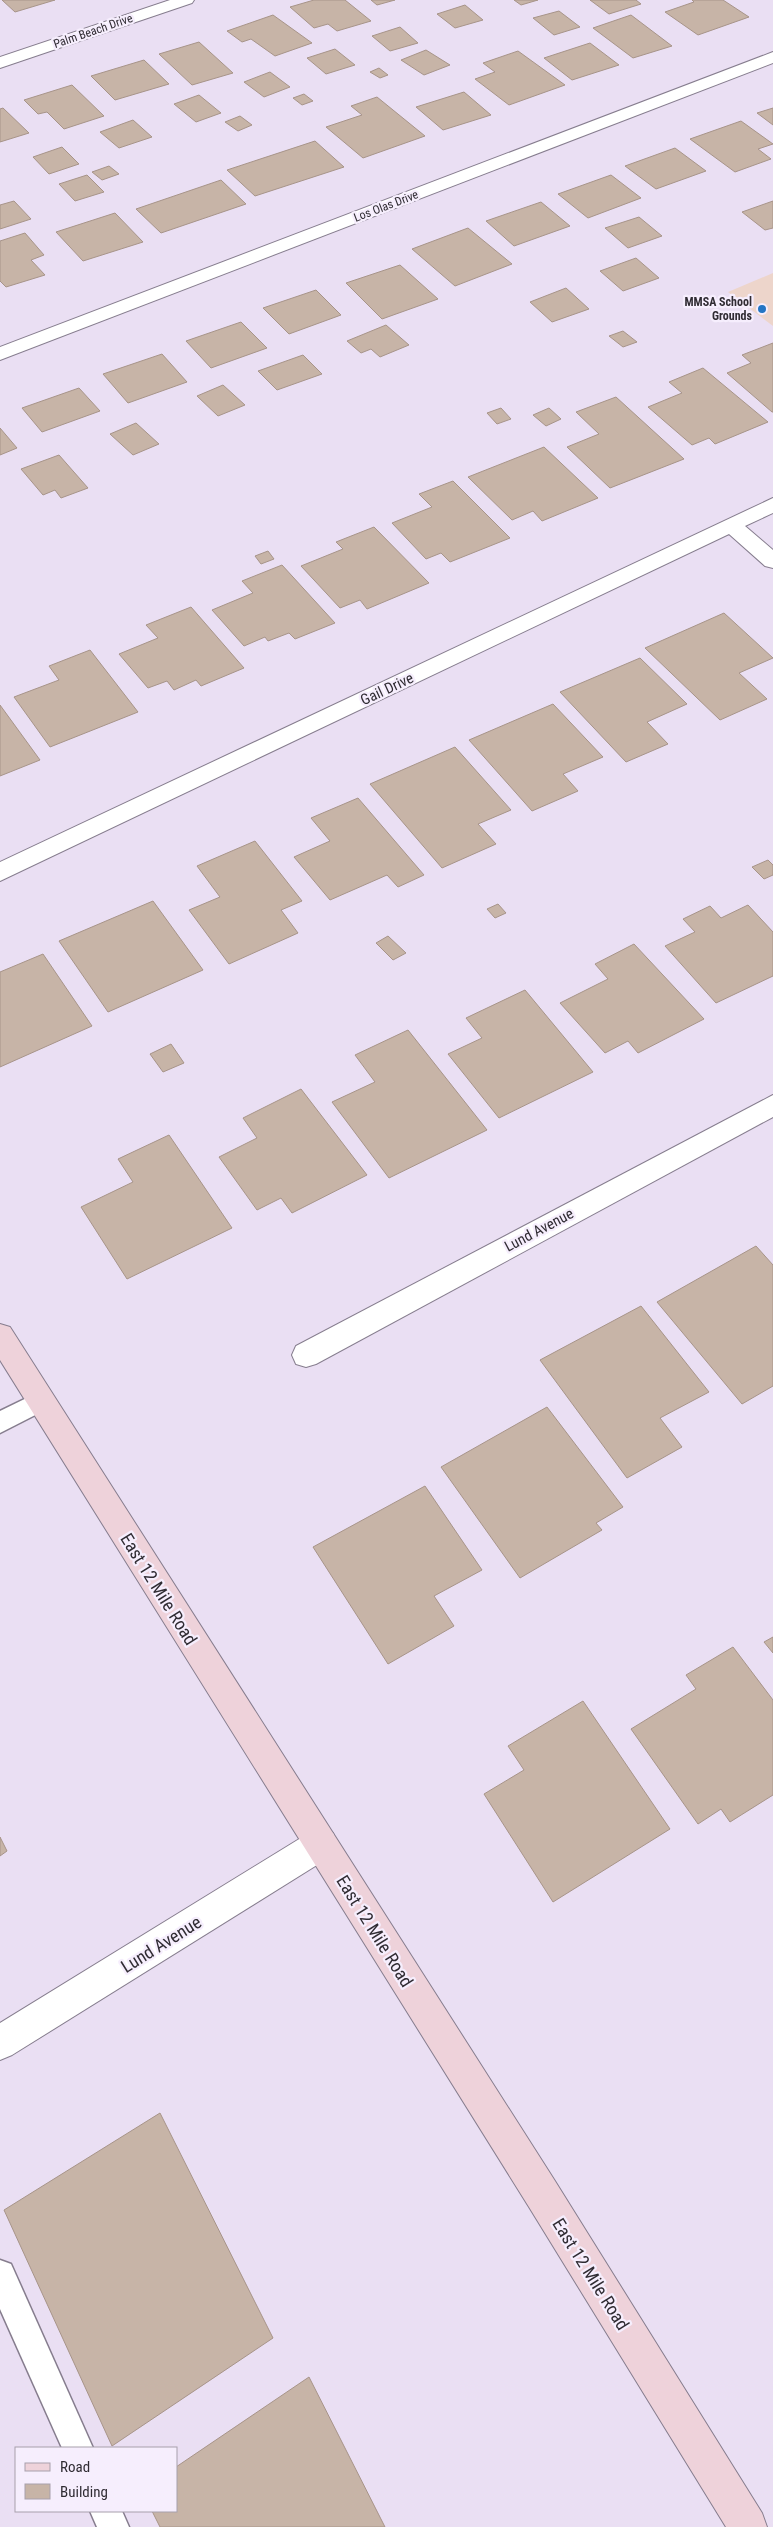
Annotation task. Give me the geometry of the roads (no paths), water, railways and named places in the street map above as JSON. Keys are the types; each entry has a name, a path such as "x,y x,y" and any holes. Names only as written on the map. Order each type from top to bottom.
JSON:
{"main road":[{"name":"East 12 Mile Road","path":"0,1336 321,1844 748,2527"}],"street":[{"name":"Palm Beach Drive","path":"0,63 186,0"},
{"name":"Los Olas Drive","path":"0,354 773,57"},
{"name":"Gail Drive","path":"0,872 773,505"},
{"path":"732,526 773,561"},
{"name":"Lund Avenue","path":"306,1355 773,1105"},
{"name":"Lund Avenue","path":"0,2043 321,1844"}],"lane":[{"path":"0,1422 41,1401"},
{"path":"0,2275 78,2447"},
{"path":"106,2512 113,2527"}],"place":[{"name":"MMSA School Grounds","path":"762,309"}]}
